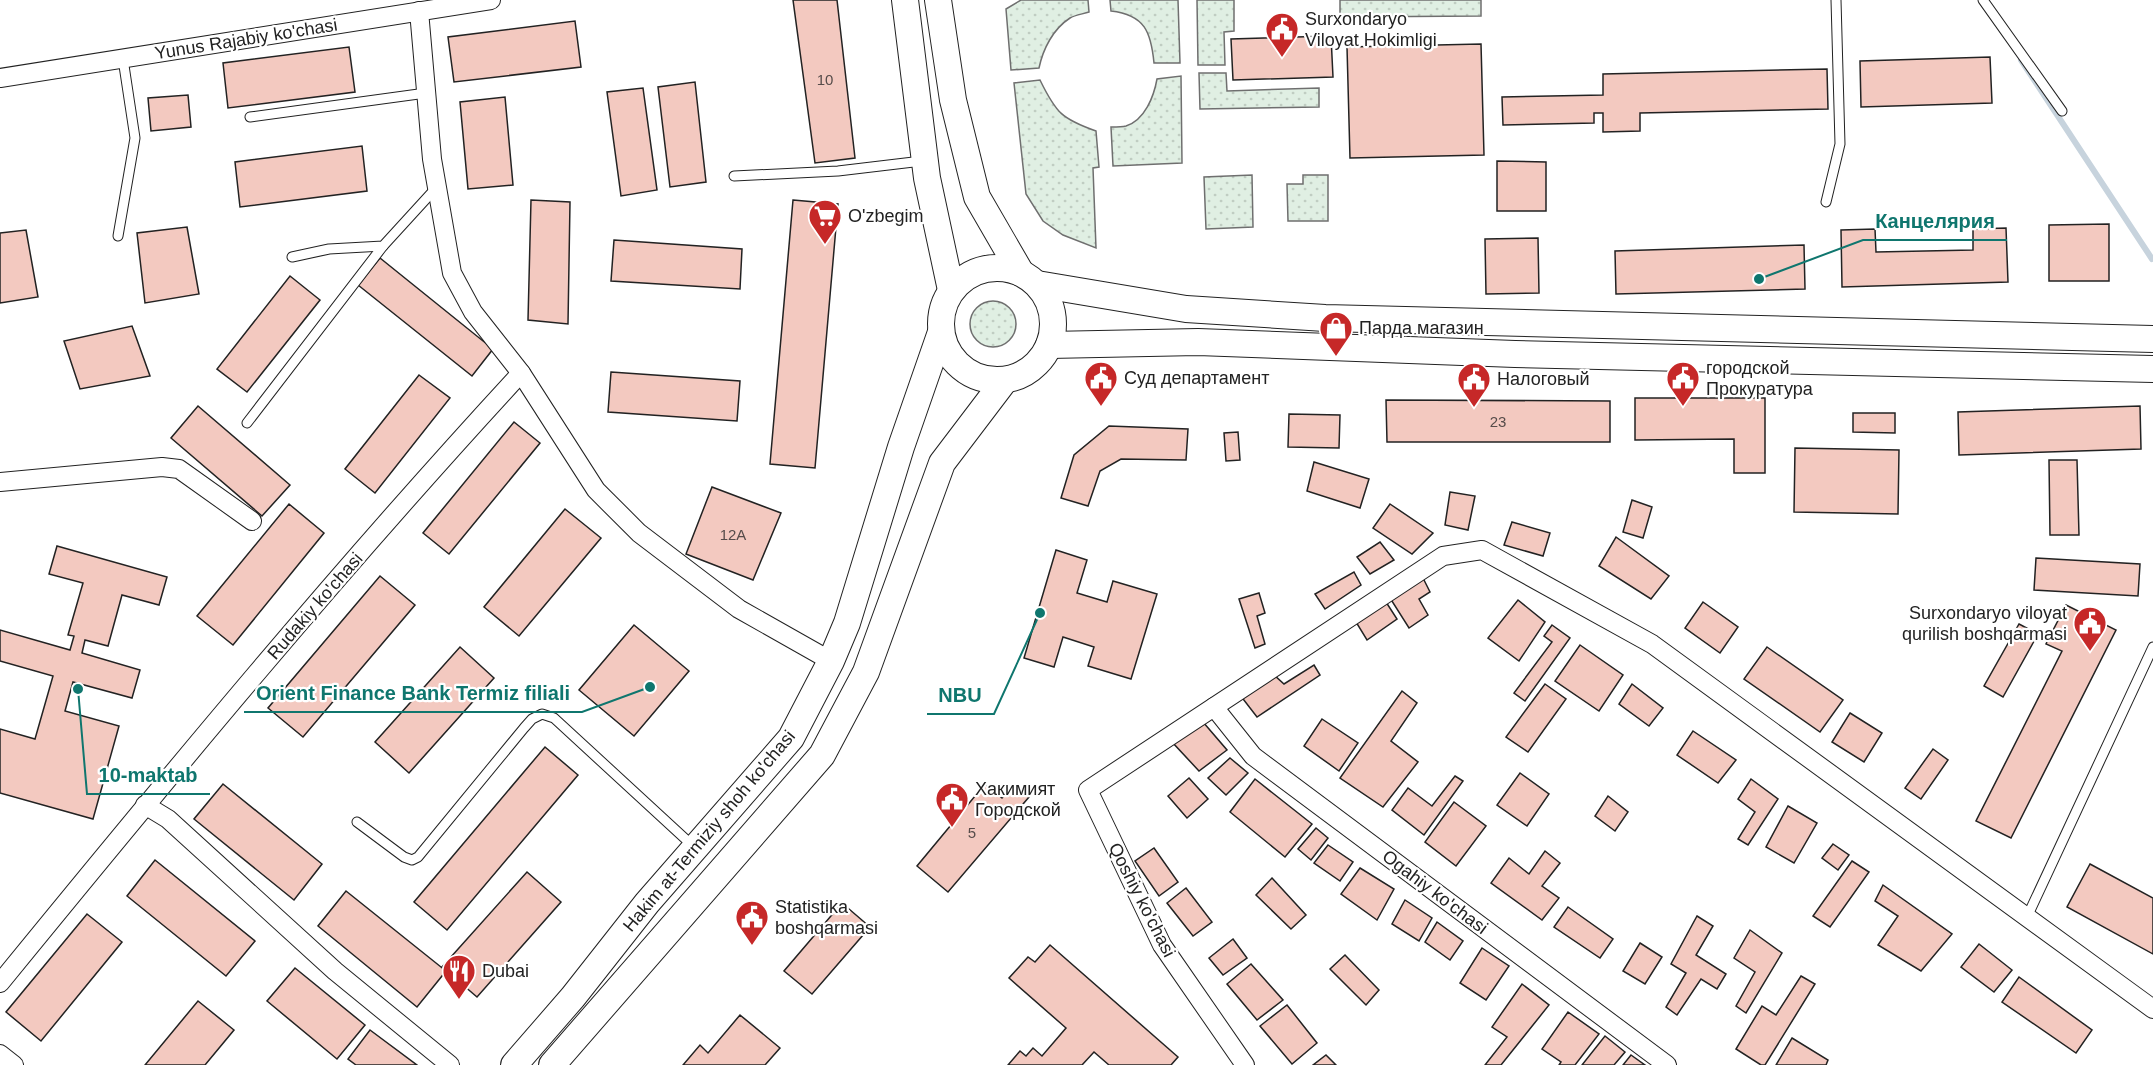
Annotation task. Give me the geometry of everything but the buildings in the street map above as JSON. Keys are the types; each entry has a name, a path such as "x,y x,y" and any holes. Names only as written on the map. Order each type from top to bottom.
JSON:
{"main road":[{"path":"905,0 925,160 951,290"},
{"path":"938,0 953,100 977,197 1029,278 1047,297 1052,313 1053,329 1049,345 1039,362 1024,373 1005,380 987,380 970,374 956,363 946,349 940,332 942,310 951,290 965,277 983,269 1002,267 1029,278 1186,309 1325,318 2153,339"},
{"name":"Hakim at-Termiziy shoh ko'chasi","path":"514,1065 573,997 647,903 790,738 831,661 848,623 940,332"},
{"path":"1049,345 1198,342 1515,354 2153,369"},
{"name":"Hakim at-Termiziy shoh ko'chasi","path":"552,1065 822,755 866,672 942,463 1005,380"}],"street":[{"name":"Yunus Rajabiy ko'chasi","path":"0,78 491,0"},
{"path":"419,11 437,186 452,273 473,312 521,373 596,490 639,533 739,609 831,661"},
{"name":"Rudakiy ko'chasi","path":"0,983 144,805 379,531 521,373"},
{"path":"0,482 162,467 179,469 252,521"},
{"path":"1214,707 1443,556 1482,550 1652,644 2153,1009"},
{"name":"Qoshiy ko'chasi","path":"1214,707 1088,790 1162,945 1245,1065"},
{"name":"Ogahiy ko'chasi","path":"1214,707 1253,756 1667,1065"},
{"path":"144,805 168,819 335,971 450,1065"},
{"path":"0,1054 14,1065"}],"lane":[{"path":"1826,202 1840,144 1836,0"},
{"path":"1983,0 2062,111"},
{"path":"118,236 135,138 123,59"},
{"path":"250,117 426,93"},
{"path":"734,176 838,171 925,160"},
{"path":"248,423 383,246 437,186"},
{"path":"292,258 329,249 383,246"},
{"path":"2027,917 2153,647"},
{"path":"357,822 404,857 412,860 418,857 524,728 532,719 542,714 554,718 694,848"}],"green space":[{"path":"1021,0 1088,0 1089,12 1070,18 1059,28 1046,47 1039,68 1011,70 1006,9"},
{"path":"1110,0 1178,0 1180,63 1154,63 1151,42 1144,27 1132,16 1111,11"},
{"path":"1197,0 1234,0 1234,31 1224,32 1225,65 1198,65"},
{"path":"1340,0 1481,0 1481,16 1340,17"},
{"path":"1199,73 1226,73 1227,91 1319,88 1319,107 1200,109"},
{"path":"1181,76 1182,163 1113,166 1111,127 1126,126 1138,119 1151,100 1157,79"},
{"path":"1040,80 1061,113 1075,123 1096,131 1099,167 1093,168 1096,248 1063,235 1043,221 1026,194 1014,83"},
{"path":"1252,175 1253,227 1206,229 1204,177"},
{"path":"1303,175 1328,175 1328,221 1288,221 1287,184 1303,184"},
{"path":"993,301 1009,308 1016,324 1009,340 993,347 977,340 970,324 977,308"}],"waterway":[{"path":"2021,60 2152,259"}],"place":[{"name":"Surxondaryo Viloyat Hokimligi","path":"1282,58"},
{"name":"O'zbegim","path":"825,245"},
{"name":"Канцелярия","path":"1759,279"},
{"name":"Парда магазин","path":"1336,357"},
{"name":"Суд департамент","path":"1101,407"},
{"name":"городской Прокуратура","path":"1683,407"},
{"name":"Налоговый","path":"1474,408"},
{"name":"NBU","path":"1040,613"},
{"name":"Surxondaryo viloyat qurilish boshqarmasi","path":"2090,652"},
{"name":"Orient Finance Bank Termiz filiali","path":"650,687"},
{"name":"10-maktab","path":"78,689"},
{"name":"Хакимият Городской","path":"952,828"},
{"name":"Statistika boshqarmasi","path":"752,946"},
{"name":"Dubai","path":"459,1000"}]}
